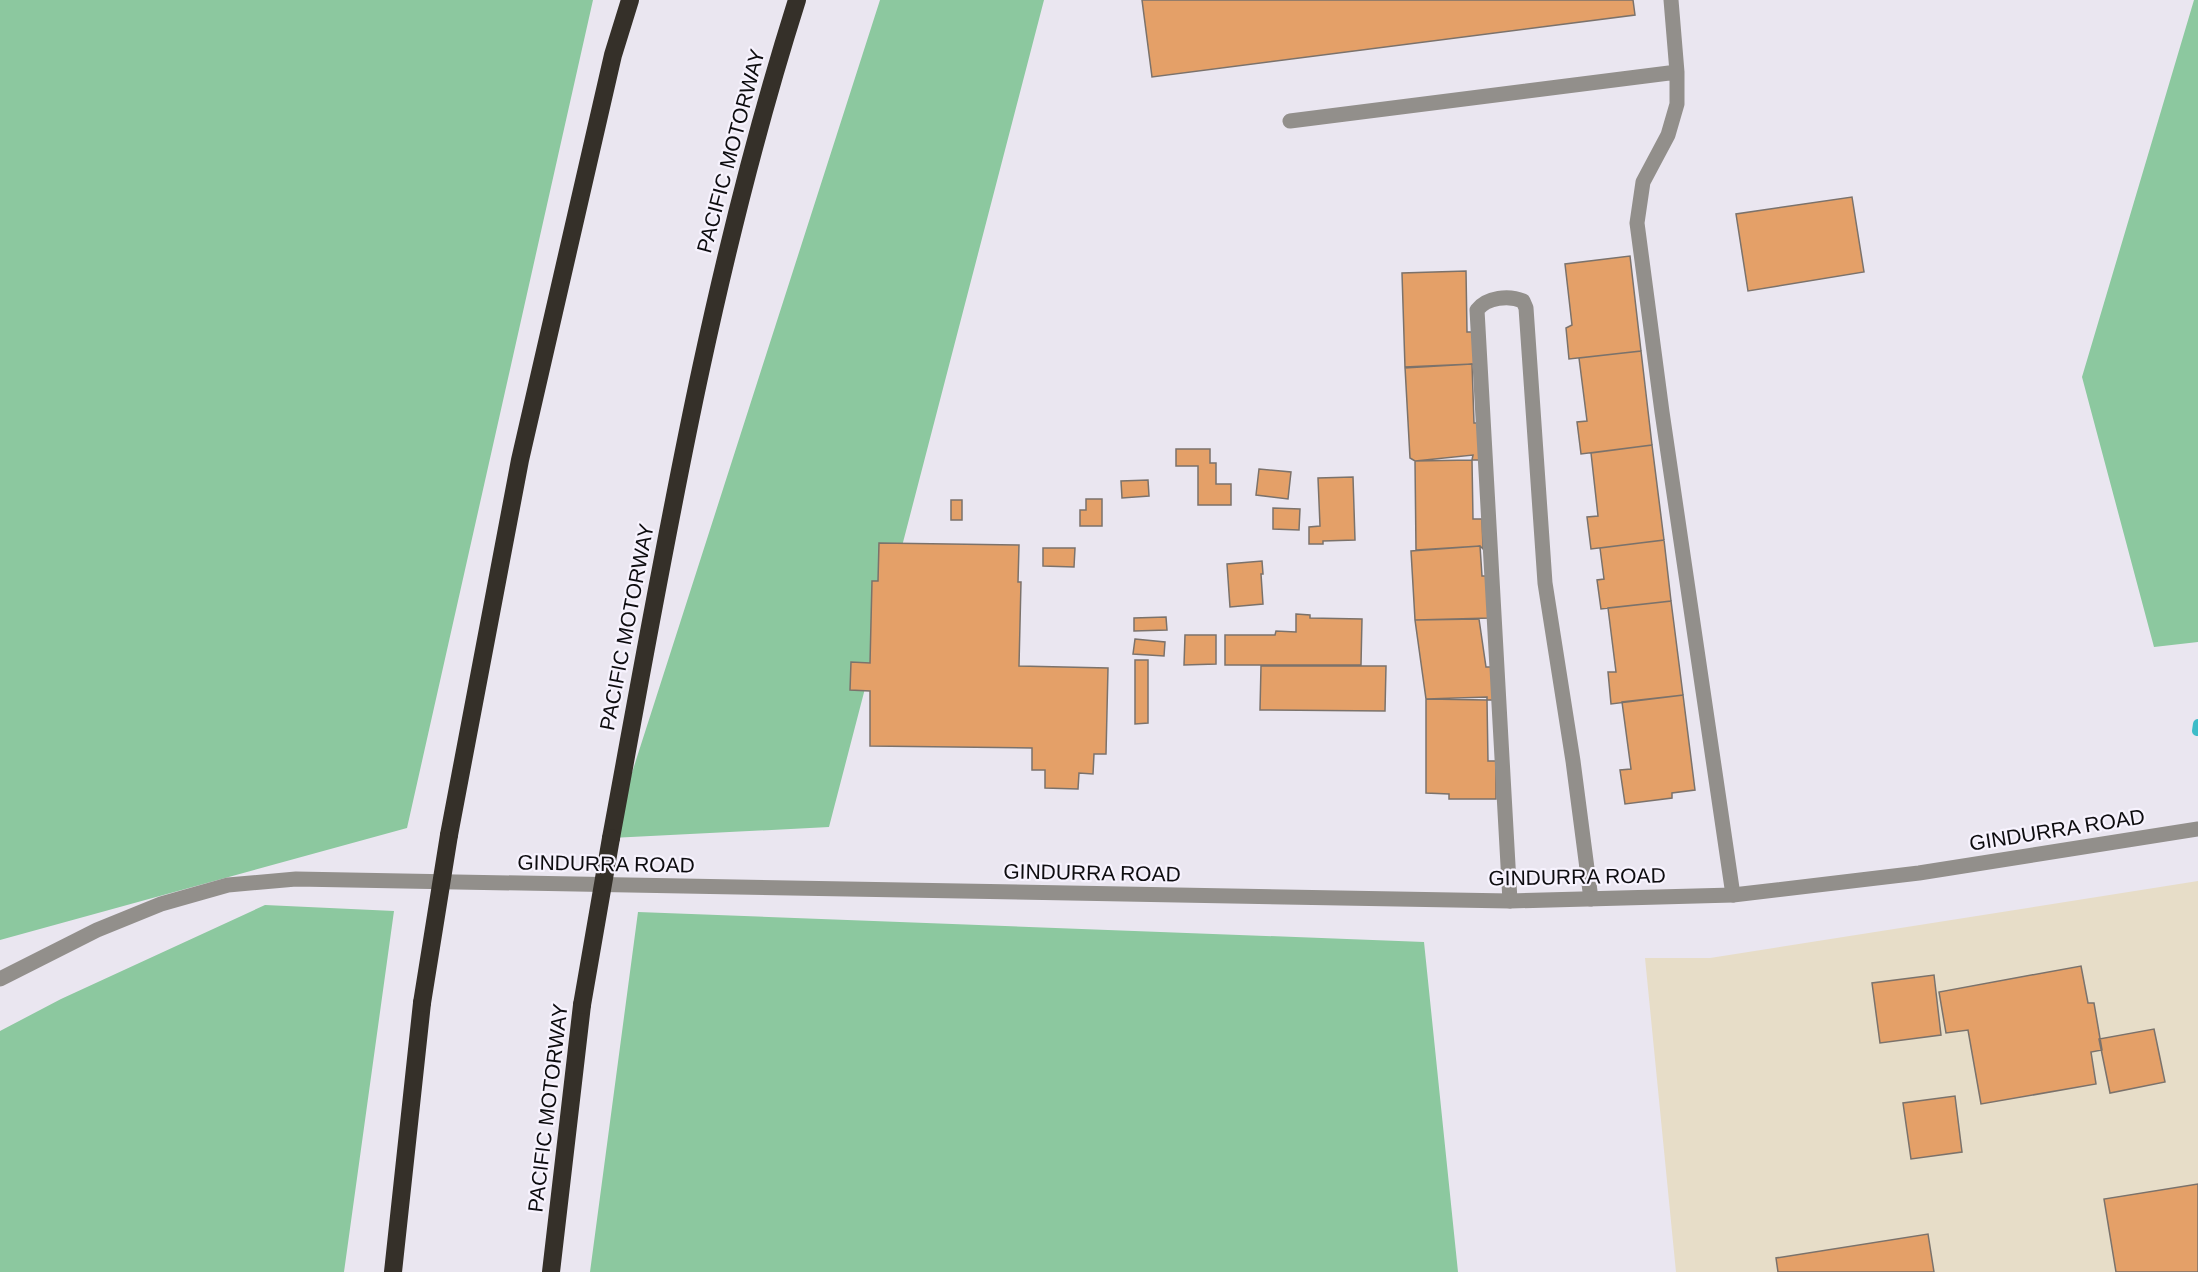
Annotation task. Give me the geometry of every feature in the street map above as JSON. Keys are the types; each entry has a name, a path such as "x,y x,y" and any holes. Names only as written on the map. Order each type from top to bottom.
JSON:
{"highway":[{"path":"393,1272 422,1003 449,835 520,460 613,55 630,0"},
{"name":"PACIFIC MOTORWAY","path":"551,1272 582,1005 684,446 732,232 782,46 797,0"}],"street":[{"path":"1671,0 1677,72 1677,104 1668,135 1643,182 1637,223 1663,423 1733,895"},
{"path":"1290,121 1677,72"},
{"path":"1510,901 1477,310 1483,303 1493,299 1516,298 1523,301 1526,308 1545,583 1573,761 1591,899"},
{"name":"GINDURRA ROAD","path":"0,979 97,930 161,904 228,885 296,879 1510,901 1591,899 1733,895 1919,873 2198,829"}],"shaded area":[{"path":"2198,881 2198,1272 1676,1272 1645,958 1710,958"}],"green space":[{"path":"0,0 593,0 407,828 0,940"},
{"path":"880,0 1044,0 829,827 611,838"},
{"path":"2194,0 2198,0 2198,642 2154,647 2082,377"},
{"path":"265,905 394,911 344,1272 0,1272 0,1031 61,999"},
{"path":"638,912 1424,942 1458,1272 590,1272"}],"building":[{"path":"1142,0 1633,0 1635,15 1152,77"},
{"path":"1852,197 1864,272 1748,291 1736,214"},
{"path":"1630,256 1641,351 1569,359 1566,328 1572,325 1565,264"},
{"path":"1466,271 1467,332 1478,332 1478,366 1472,364 1405,368 1402,273"},
{"path":"1641,351 1652,445 1581,454 1577,422 1587,421 1579,358"},
{"path":"1472,364 1474,423 1482,423 1483,460 1472,460 1473,455 1415,461 1410,458 1405,367"},
{"path":"1652,445 1664,540 1591,549 1587,517 1598,516 1591,453"},
{"path":"1176,449 1210,449 1210,463 1216,463 1216,484 1231,484 1231,505 1198,505 1198,466 1176,466"},
{"path":"1472,460 1473,519 1482,519 1483,549 1480,546 1416,550 1415,461"},
{"path":"1259,469 1291,472 1288,499 1256,495"},
{"path":"1353,477 1355,540 1309,544 1309,527 1320,526 1318,478"},
{"path":"1148,480 1149,496 1122,498 1121,481"},
{"path":"1086,499 1102,499 1102,526 1080,526 1080,510 1086,510"},
{"path":"951,500 962,500 962,520 951,520"},
{"path":"1273,508 1300,509 1299,530 1273,529"},
{"path":"1664,540 1671,601 1601,609 1597,580 1604,579 1600,548"},
{"path":"879,543 1019,545 1018,582 1021,582 1019,666 1108,668 1106,754 1094,754 1093,774 1079,773 1078,789 1045,788 1045,770 1032,770 1032,748 870,746 870,691 850,690 851,662 870,663 872,581 878,581"},
{"path":"1480,546 1482,576 1489,576 1491,618 1415,620 1411,551"},
{"path":"1043,548 1075,548 1074,567 1043,566"},
{"path":"1262,561 1263,604 1230,607 1227,564"},
{"path":"1671,601 1683,695 1611,704 1608,672 1616,672 1608,608"},
{"path":"1296,614 1310,615 1310,618 1362,619 1361,665 1225,665 1225,635 1275,635 1276,631 1296,632"},
{"path":"1166,617 1167,630 1134,631 1134,618"},
{"path":"1479,619 1486,667 1494,667 1495,700 1487,700 1487,697 1426,699 1415,620"},
{"path":"1185,635 1216,635 1216,664 1184,665"},
{"path":"1135,639 1165,642 1164,656 1133,654"},
{"path":"1135,660 1148,660 1148,723 1135,724"},
{"path":"1261,666 1386,666 1385,711 1260,710"},
{"path":"1683,695 1695,790 1672,793 1672,798 1625,804 1620,770 1631,769 1622,702"},
{"path":"1426,699 1487,700 1488,761 1496,761 1496,799 1449,799 1449,794 1426,793"},
{"path":"2081,966 2088,1003 2094,1003 2102,1050 2091,1052 2096,1084 1981,1104 1968,1030 1946,1033 1939,992"},
{"path":"1934,975 1941,1035 1880,1043 1872,983"},
{"path":"2154,1029 2165,1082 2110,1093 2099,1039"},
{"path":"1955,1096 1962,1152 1911,1159 1903,1103"},
{"path":"2198,1184 2198,1272 2116,1272 2104,1199"},
{"path":"1928,1234 1934,1272 1778,1272 1776,1258"}],"waterway":[{"path":"2197,731 2198,724"}]}
